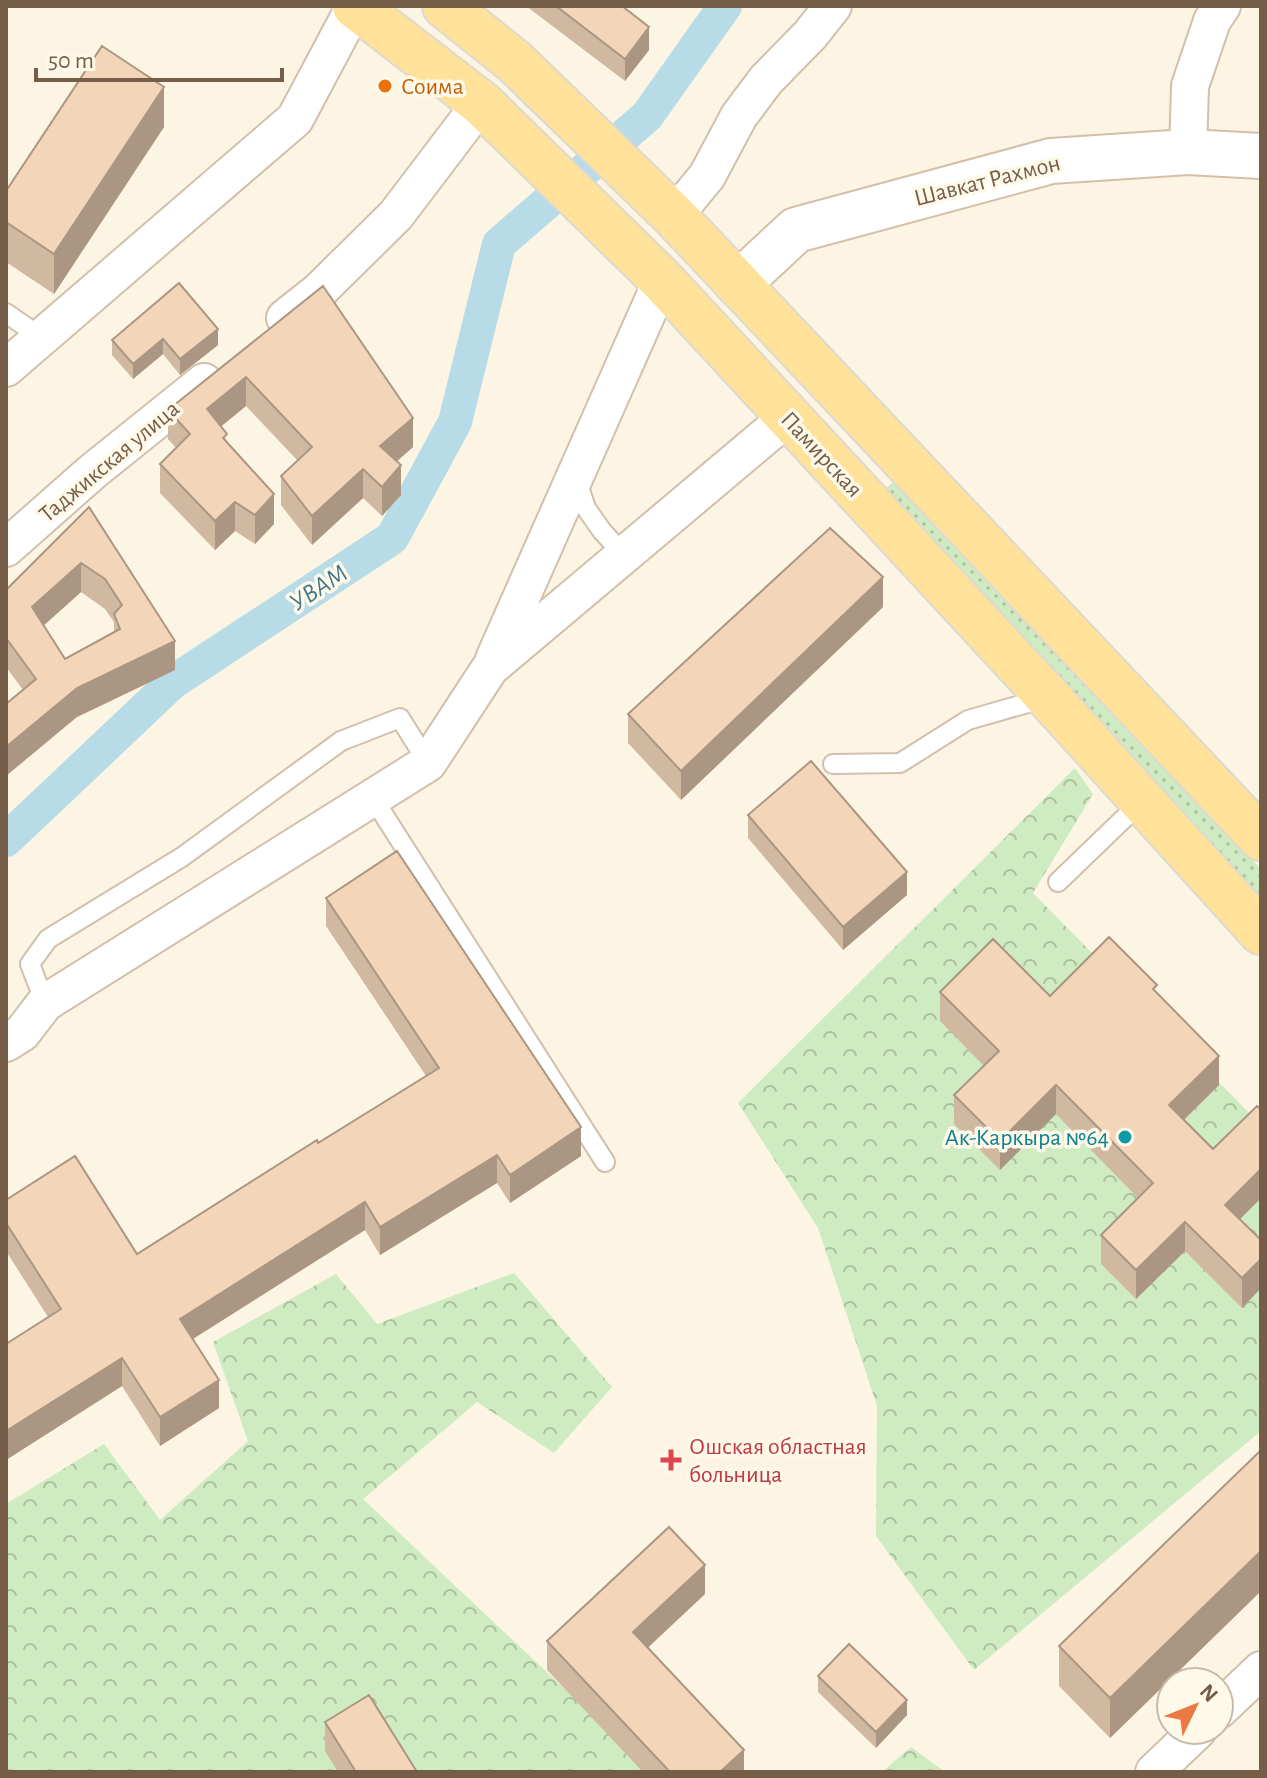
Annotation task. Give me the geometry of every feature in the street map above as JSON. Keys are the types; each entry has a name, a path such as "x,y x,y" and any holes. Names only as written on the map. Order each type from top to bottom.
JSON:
{"main road":[{"name":"Памирская","path":"355,6 481,103 662,280 1261,932"},
{"path":"445,6 515,62 674,216 1261,838"},
{"path":"481,103 515,62"}],"street":[{"path":"6,368 295,119 355,6"},
{"path":"674,216 707,176 739,116 766,80 810,35 833,6"},
{"path":"1188,152 1190,86 1212,21 1222,6"},
{"name":"Таджикская улица","path":"6,548 92,472 319,291 396,215 481,103"},
{"name":"Шавкат Рахмон","path":"738,284 796,230 1051,161 1188,152 1261,156"},
{"path":"6,1043 22,1033 45,1003 428,763 490,668 662,280"},
{"path":"490,668 788,417"},
{"path":"1235,1695 1261,1670"},
{"path":"1154,1772 1181,1746"}],"lane":[{"path":"6,313 42,338"},
{"path":"575,476 586,508 624,555"},
{"path":"833,764 900,763 968,720 1048,697"},
{"path":"45,1003 30,964 48,939 182,857 341,741 400,718 428,763"},
{"path":"373,798 605,1162"},
{"path":"1058,882 1142,801"}],"green space":[{"path":"895,480 1261,869 1261,898 882,492"},
{"path":"1075,768 1093,794 1033,893 1261,1125 1261,1431 974,1670 876,1536 877,1406 818,1228 738,1103"},
{"path":"514,1273 612,1387 554,1453 477,1402 363,1499 653,1772 6,1772 6,1504 104,1444 160,1520 248,1441 213,1342 336,1274 377,1324"},
{"path":"911,1747 945,1772 882,1772"}],"building":[{"path":"556,6 622,6 649,27 625,59"},
{"path":"102,46 164,87 54,254 6,222 6,191"},
{"path":"179,283 218,329 180,359 163,339 133,364 112,340"},
{"path":"323,286 413,418 380,446 401,465 382,487 363,469 312,516 281,476 312,447 246,377 207,409 227,434 223,438 274,494 255,515 235,502 215,521 160,464 190,434 168,410"},
{"path":"89,507 175,641 77,688 6,747 6,704 36,679 6,638 6,590","holes":["81,563 105,579 122,605 114,614 120,629 65,659 32,607"]},
{"path":"830,528 883,577 681,771 628,714"},
{"path":"811,761 907,872 843,927 748,815"},
{"path":"397,851 581,1127 510,1175 497,1155 380,1227 365,1202 180,1319 219,1380 160,1417 122,1358 6,1431 6,1344 61,1309 6,1223 6,1200 75,1156 137,1254 317,1140 318,1143 439,1068 326,898"},
{"name":"Ак-Каркыра №64","path":"1109,937 1157,985 1153,989 1219,1056 1169,1105 1213,1149 1257,1106 1261,1109 1261,1169 1225,1205 1261,1240 1261,1259 1242,1278 1185,1222 1136,1270 1101,1235 1153,1183 1056,1085 1000,1141 954,1095 999,1051 940,992 993,939 1050,996"},
{"path":"1261,1450 1261,1551 1110,1698 1059,1646"},
{"path":"669,1527 705,1565 633,1632 744,1750 720,1772 670,1772 547,1641"},
{"path":"849,1644 907,1700 876,1732 818,1676"},
{"path":"369,1695 417,1772 356,1772 325,1722"}],"waterway":[{"name":"УВАМ","path":"6,840 173,682 392,538 455,422 499,244 647,116 725,6"}],"place":[{"name":"Соима","path":"385,86"},
{"name":"Ак-Каркыра №64","path":"1125,1137"},
{"name":"Ошская областная больница","path":"671,1460"}]}
